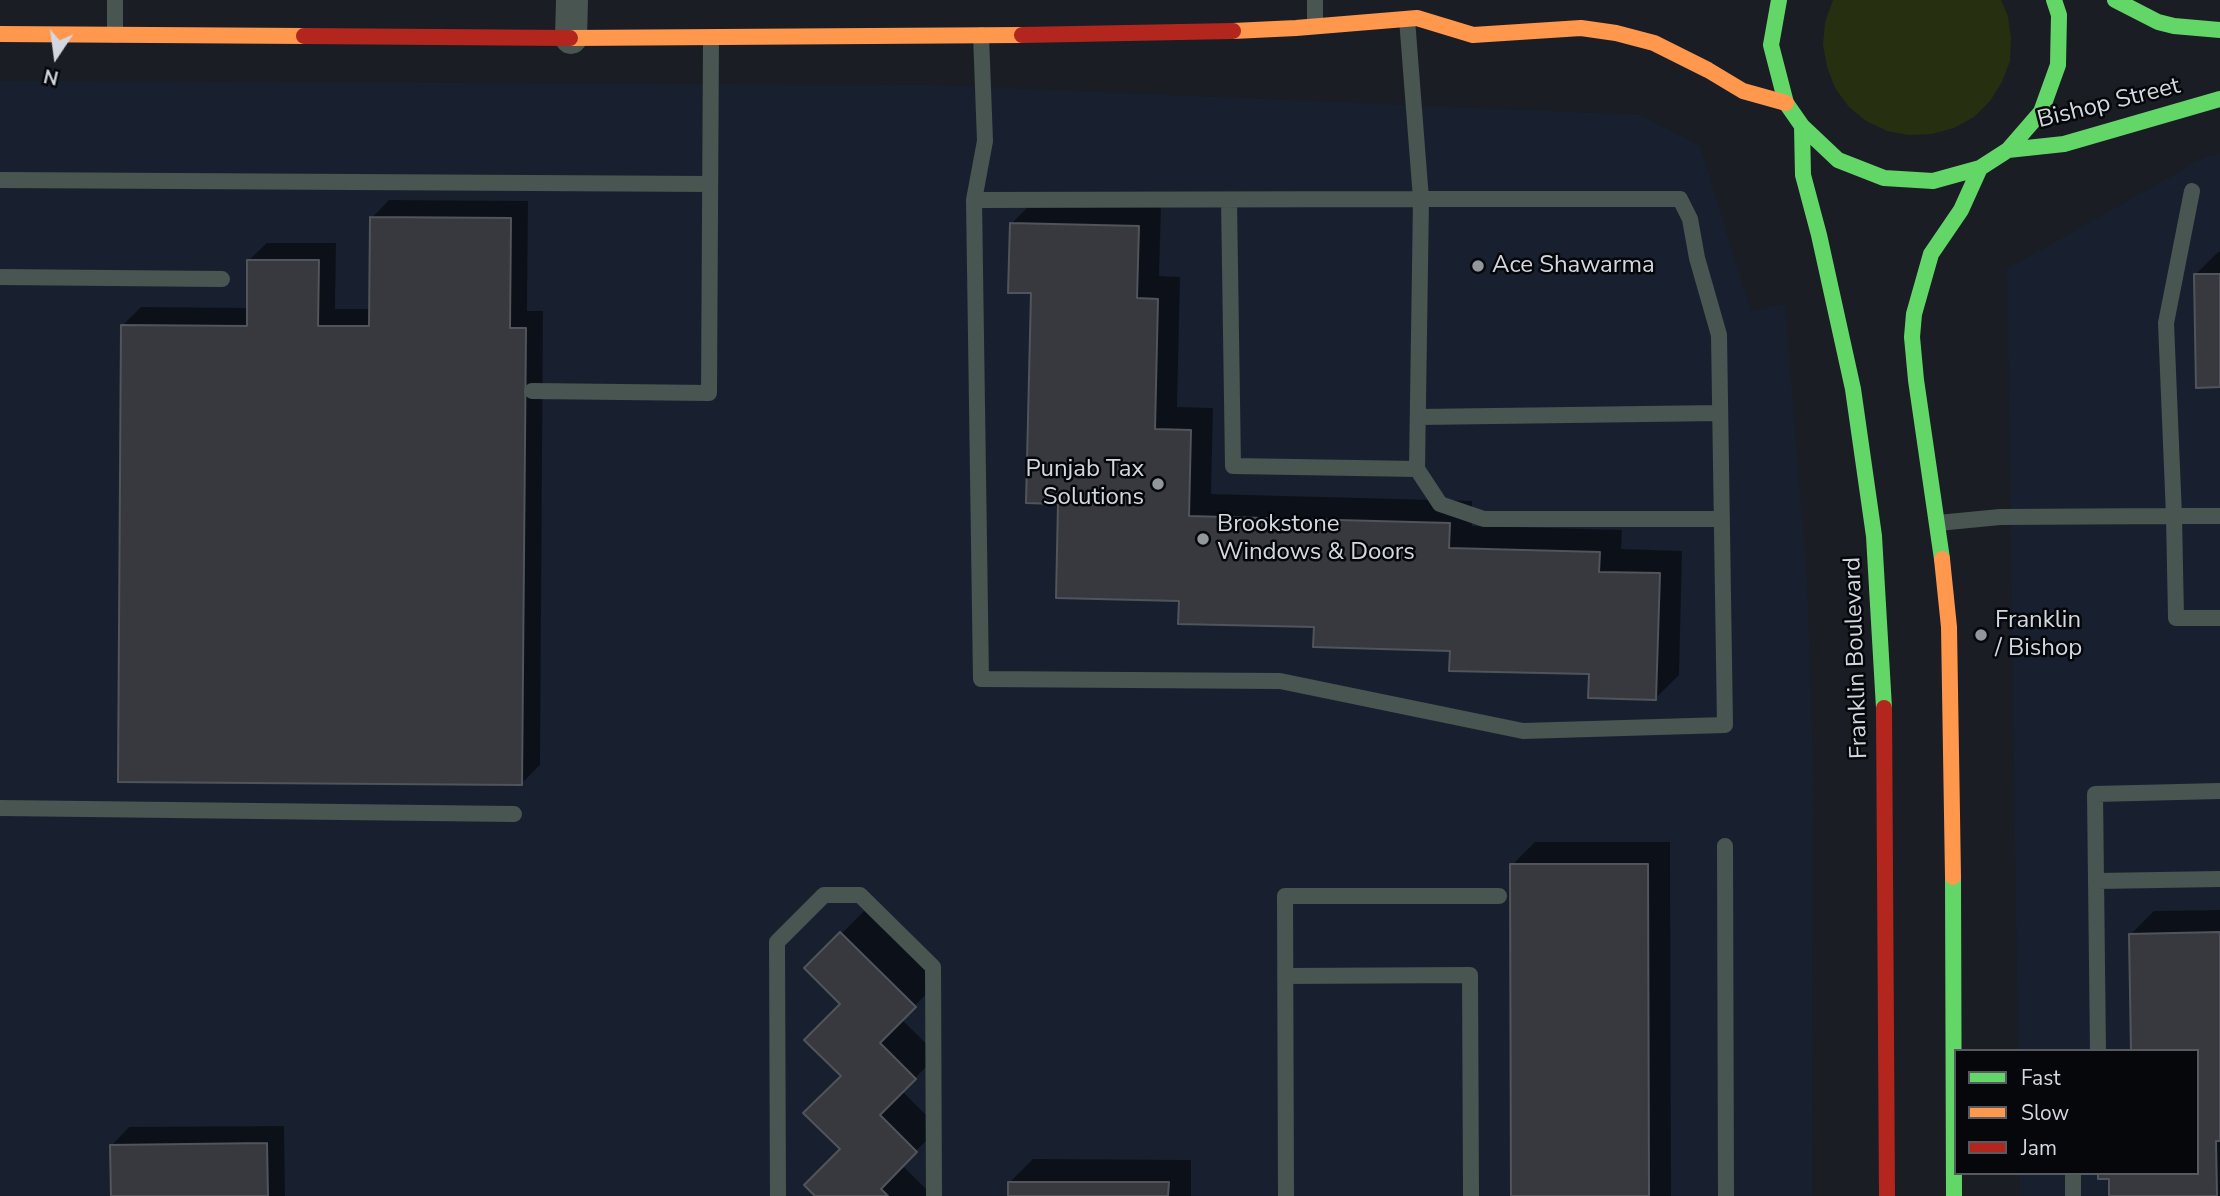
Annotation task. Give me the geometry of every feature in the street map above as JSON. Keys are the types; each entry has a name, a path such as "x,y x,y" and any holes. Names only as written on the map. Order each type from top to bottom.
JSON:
{"main road":[{"path":"1779,0 1771,45 1786,103 1802,126 1838,160 1884,178 1933,181 1980,168 2008,150 2041,112 2058,65 2059,15 2054,0"},
{"path":"2115,0 2158,22 2220,30"},
{"path":"1412,19 1437,6"},
{"path":"0,34 572,38 981,36 1147,34 1412,19 1473,35 1581,28 1616,33 1654,43 1743,91 1786,103"},
{"name":"Bishop Street","path":"2008,150 2064,144 2220,99"},
{"name":"Franklin Boulevard","path":"1802,126 1803,175 1853,389 1874,536 1884,688 1887,1196"},
{"path":"1954,1196 1950,627 1912,338 1914,314 1931,254 1961,210 1980,168"}],"street":[{"path":"572,0 572,38"}],"lane":[{"path":"115,0 115,35"},
{"path":"1315,0 1315,26"},
{"path":"1412,19 1422,200 1417,468 1440,504 1484,519 1722,519"},
{"path":"974,200 1680,199 1690,219 1697,258 1719,335 1725,725 1523,731 1280,681 981,679 974,200 985,141 981,36"},
{"path":"532,391 709,393 711,37"},
{"path":"0,180 709,184"},
{"path":"2192,191 2166,323 2176,618 2220,618"},
{"path":"1229,200 1233,466 1417,468"},
{"path":"0,277 222,279"},
{"path":"1419,417 1720,413"},
{"path":"1938,523 2000,517 2220,516"},
{"path":"2098,1049 2095,794 2220,791"},
{"path":"0,808 514,814"},
{"path":"1725,846 1726,1196"},
{"path":"2097,881 2220,879"},
{"path":"778,1196 777,943 824,895 860,895 933,967 934,1196"},
{"path":"1286,1196 1285,896 1499,896"},
{"path":"1285,976 1470,975 1471,1196"},
{"path":"2073,1175 2073,1196"}],"shaded area":[{"path":"0,81 933,85 1640,115 1700,146 1751,311 1785,304 1807,577 1813,762 1812,1196 0,1196"},
{"path":"2220,154 2220,1196 2020,1196 2020,1175 2199,1175 2199,1049 2018,1049 2007,269 2207,156"}],"green space":[{"path":"1833,0 2001,0 2008,16 2011,38 2010,61 2002,82 1990,101 1974,117 1954,128 1932,134 1909,135 1887,131 1866,121 1849,107 1835,88 1827,67 1823,45 1825,22"}],"building":[{"path":"370,217 511,218 510,328 526,328 522,785 118,782 121,325 247,326 247,260 319,260 318,326 369,326"},
{"path":"1010,223 1139,226 1137,298 1158,299 1155,429 1191,430 1189,516 1450,523 1449,548 1600,552 1599,572 1660,573 1656,700 1588,698 1589,674 1449,671 1450,651 1313,647 1314,627 1178,624 1179,601 1056,598 1058,504 1026,503 1031,293 1008,293"},
{"path":"2194,274 2220,274 2220,387 2196,388"},
{"path":"1510,864 1648,864 1649,1196 1511,1196"},
{"path":"840,932 916,1007 880,1043 916,1079 880,1115 917,1152 881,1189 888,1196 815,1196 804,1185 840,1149 803,1113 841,1076 804,1040 840,1004 804,968"},
{"path":"2220,932 2220,1141 2216,1141 2217,1196 2109,1196 2109,1179 2098,1179 2098,1175 2199,1175 2199,1049 2131,1049 2129,934"},
{"path":"267,1143 268,1196 111,1196 110,1145"},
{"path":"1008,1182 1169,1182 1168,1196 1008,1196"}],"traffic: fast":[{"path":"1779,0 1771,45 1786,103 1802,126 1838,160 1884,178 1933,181 1980,168 2008,150 2041,112 2058,65 2059,15 2054,0"},
{"path":"2115,0 2158,22 2220,30"},
{"path":"2008,150 2064,144 2220,99"},
{"path":"1802,126 1803,175 1853,389 1874,536 1884,708"},
{"path":"1942,559 1916,380 1912,337 1914,314 1931,254 1961,210 1980,168"},
{"path":"1953,877 1954,1196"}],"traffic: slow":[{"path":"1233,31 1417,18 1473,35 1581,28 1616,33 1654,43 1743,91 1786,103"},
{"path":"0,34 304,36"},
{"path":"570,38 1022,35"},
{"path":"1942,559 1949,627 1953,877"}],"traffic: jam":[{"path":"1022,35 1233,31"},
{"path":"304,36 570,38"},
{"path":"1884,708 1887,1196"}],"place":[{"name":"Ace Shawarma","path":"1478,266"},
{"name":"Punjab Tax Solutions","path":"1158,484"},
{"name":"Brookstone Windows & Doors","path":"1203,539"},
{"name":"Franklin / Bishop","path":"1981,635"}]}
